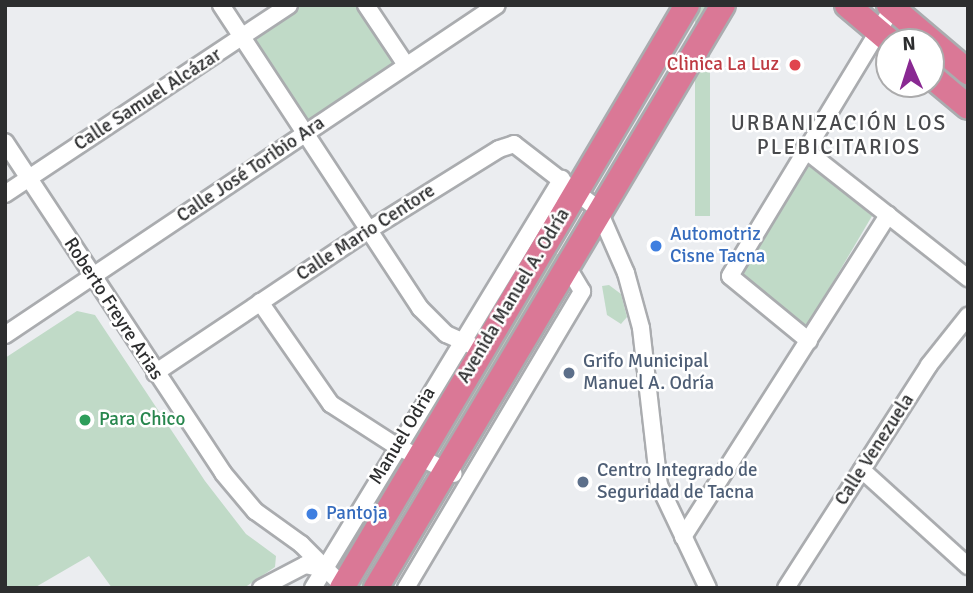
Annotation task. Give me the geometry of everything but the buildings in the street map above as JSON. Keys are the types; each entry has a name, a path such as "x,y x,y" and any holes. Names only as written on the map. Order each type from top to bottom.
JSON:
{"highway":[{"name":"Avenida Manuel A. Odría","path":"343,587 419,457 472,345 570,185 687,5"},
{"name":"Avenida Manuel A. Odría","path":"376,588 598,209 723,5"},
{"path":"847,5 875,29"},
{"path":"892,6 968,72"},
{"path":"945,88 968,107"}],"street":[{"path":"221,5 420,308 446,334 472,345"},
{"name":"Calle Samuel Alcázar","path":"5,194 289,5"},
{"path":"366,5 406,65"},
{"name":"Calle José Toribio Ara","path":"5,335 497,5"},
{"path":"887,28 892,6"},
{"path":"809,341 730,276 804,149 875,52"},
{"name":"Roberto Freyre Arias","path":"5,142 155,373 240,495 343,587"},
{"name":"Calle Mario Centore","path":"155,373 369,230 499,149 514,144 570,185"},
{"path":"804,149 968,278"},
{"path":"570,185 598,209 626,273 649,365 655,466 683,537 708,588"},
{"path":"683,537 888,215"},
{"name":"Avenida Manuel A. Odría","path":"406,588 582,291 566,264"},
{"path":"260,302 331,404 396,446 469,481"},
{"name":"Calle Venezuela","path":"786,588 929,365 968,316"},
{"name":"Manuel Odria","path":"313,588 396,446 472,345"},
{"path":"862,470 968,566"},
{"path":"261,588 305,565 324,569"}],"green space":[{"path":"302,5 358,5 394,62 307,121 252,40"},
{"path":"695,5 710,5 710,216 695,216"},
{"path":"808,162 872,216 806,328 739,275"},
{"path":"550,251 560,255 559,262 448,452 439,449"},
{"path":"609,285 621,294 627,317 621,324 607,315 602,286"},
{"name":"Para Chico","path":"77,311 95,315 205,481 246,534 276,556 275,567 244,588 112,588 89,556 34,588 5,588 5,358"},
{"path":"421,477 428,481 366,587 359,585 357,581"}],"place":[{"name":"Clinica La Luz","path":"795,65"},
{"name":"Automotriz Cisne Tacna","path":"656,246"},
{"name":"Grifo Municipal Manuel A. Odría","path":"569,373"},
{"name":"Para Chico","path":"85,420"},
{"name":"Centro Integrado de Seguridad de Tacna","path":"583,482"},
{"name":"Pantoja","path":"312,514"}],"district":[{"name":"URBANIZACIÓN LOS PLEBICITARIOS","path":"839,135"}]}
